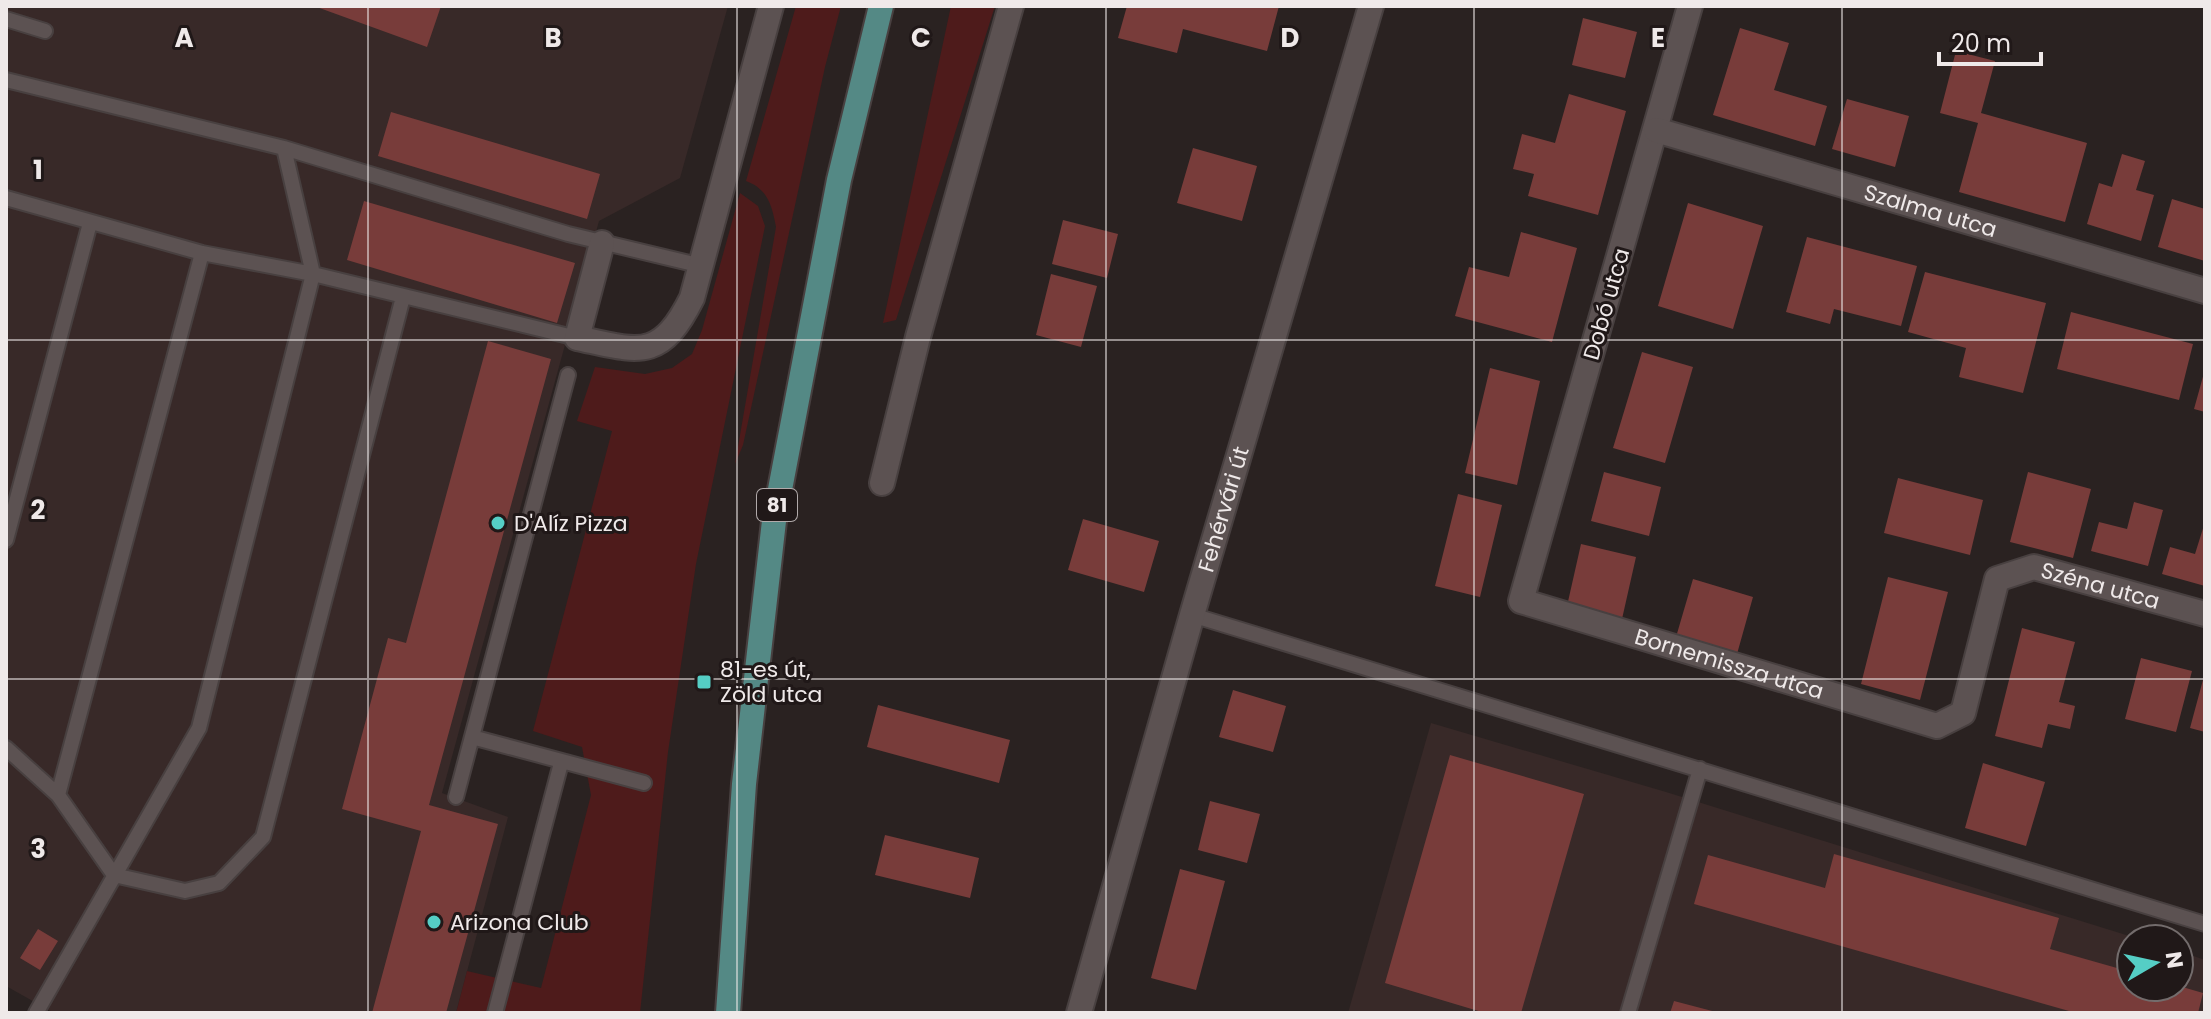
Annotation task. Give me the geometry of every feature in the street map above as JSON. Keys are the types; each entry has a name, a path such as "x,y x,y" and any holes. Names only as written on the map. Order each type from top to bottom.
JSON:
{"main road":[{"name":"81","path":"728,1013 744,784 774,521 839,180 881,6"}],"street":[{"path":"602,243 577,338 630,348 663,342 679,325 692,298 771,6"},
{"path":"882,483 918,337 1011,6"},
{"name":"Fehérvári út","path":"1079,1013 1371,6"},
{"name":"Dobó utca","path":"1521,601 1690,6"},
{"name":"Szalma utca","path":"1656,130 2205,291"},
{"name":"Széna utca","path":"1937,726 1963,713 1997,579 2034,567 2205,614"},
{"name":"Bornemissza utca","path":"1521,601 1937,726"}],"lane":[{"path":"6,19 45,31"},
{"path":"6,80 284,148 602,243 702,266"},
{"path":"36,1013 199,728 313,274 284,148"},
{"path":"6,198 202,253 313,274 577,338"},
{"path":"6,540 90,223"},
{"path":"58,795 202,253"},
{"path":"6,748 58,795 114,875 185,891 208,886 219,883 263,837 403,297"},
{"path":"456,797 568,375"},
{"path":"1192,615 2205,924"},
{"path":"472,737 644,783"},
{"path":"495,1013 561,763"},
{"path":"1628,1013 1700,769"}],"shaded area":[{"path":"6,6 728,6 680,178 599,221 442,793 508,817 456,1013 54,1013 6,986"},
{"path":"796,6 841,6 743,445 735,464 776,227 771,205 764,194 746,181"},
{"path":"951,6 995,6 896,320 883,323"},
{"path":"740,193 758,206 765,226 696,564 668,752 640,1013 456,1013 467,971 541,988 591,795 582,747 533,731 612,431 577,421 595,367 645,374 672,368 692,354 702,330"},
{"path":"1431,723 1666,792 2115,932 2115,1003 2195,1003 2195,957 2205,960 2205,1013 1348,1013"}],"building":[{"path":"314,6 441,6 427,47"},
{"path":"1127,6 1279,6 1267,51 1183,29 1177,53 1118,38"},
{"path":"1583,18 1637,32 1625,78 1572,65"},
{"path":"1740,28 1789,43 1774,90 1827,106 1815,146 1713,115"},
{"path":"1956,51 1995,61 1981,113 2087,143 2065,222 1959,192 1978,123 1940,113"},
{"path":"1569,94 1626,111 1598,215 1528,196 1534,174 1513,169 1522,134 1555,143"},
{"path":"1847,99 1909,116 1895,167 1832,149"},
{"path":"391,112 600,174 587,219 378,156"},
{"path":"1193,148 1257,166 1242,221 1177,203"},
{"path":"2122,154 2145,161 2136,190 2154,195 2141,241 2087,224 2099,183 2112,187"},
{"path":"2172,199 2205,209 2205,261 2158,247"},
{"path":"364,201 575,263 557,323 347,260"},
{"path":"1688,203 1763,226 1733,329 1658,306"},
{"path":"1063,220 1118,234 1107,278 1052,264"},
{"path":"1521,232 1577,248 1552,342 1455,316 1469,267 1509,277"},
{"path":"1807,237 1917,266 1901,326 1834,309 1830,324 1786,312"},
{"path":"1925,272 2046,303 2023,393 1959,377 1966,348 1908,332"},
{"path":"1051,274 1097,286 1081,347 1036,335"},
{"path":"2071,312 2193,344 2179,400 2057,369"},
{"path":"488,341 551,359 429,805 498,824 446,1013 372,1013 421,831 342,809 388,638 406,643"},
{"path":"1642,352 1693,367 1665,463 1613,448"},
{"path":"1490,368 1540,381 1517,485 1465,473"},
{"path":"2205,373 2205,412 2194,409"},
{"path":"1604,472 1661,487 1649,536 1591,521"},
{"path":"2028,472 2091,489 2073,558 2010,542"},
{"path":"1898,478 1983,500 1970,555 1884,533"},
{"path":"1458,494 1502,505 1480,597 1435,586"},
{"path":"2134,502 2163,510 2148,566 2091,551 2099,522 2127,529"},
{"path":"1083,519 1159,541 1144,592 1068,570"},
{"path":"2205,522 2205,586 2162,574 2170,547 2195,554"},
{"path":"1581,544 1636,557 1622,619 1567,606"},
{"path":"1888,577 1948,592 1920,700 1861,684"},
{"path":"1693,579 1753,597 1737,654 1676,637"},
{"path":"2022,628 2075,642 2059,702 2075,706 2070,729 2048,724 2042,748 1995,736"},
{"path":"2141,658 2192,671 2176,732 2125,719"},
{"path":"2205,676 2205,732 2190,728"},
{"path":"1233,690 1286,706 1273,752 1219,737"},
{"path":"878,705 1010,740 999,783 867,747"},
{"path":"1450,755 1584,794 1521,1013 1485,1013 1385,983"},
{"path":"1983,763 2045,782 2026,846 1965,828"},
{"path":"1210,801 1260,814 1247,863 1198,850"},
{"path":"885,835 979,858 970,898 875,875"},
{"path":"1834,854 2059,918 2050,949 2115,967 2115,1003 2195,1003 2195,991 2203,993 2198,1013 2076,1013 1694,904 1708,855 1825,888"},
{"path":"1180,869 1225,881 1196,990 1151,978"},
{"path":"38,929 58,941 40,970 20,958"},
{"path":"1674,1001 1716,1012 1716,1013 1670,1013"}],"place":[{"name":"D'Alíz Pizza","path":"498,523"},
{"name":"81-es út, Zöld utca","path":"704,682"},
{"name":"Arizona Club","path":"434,922"}]}
